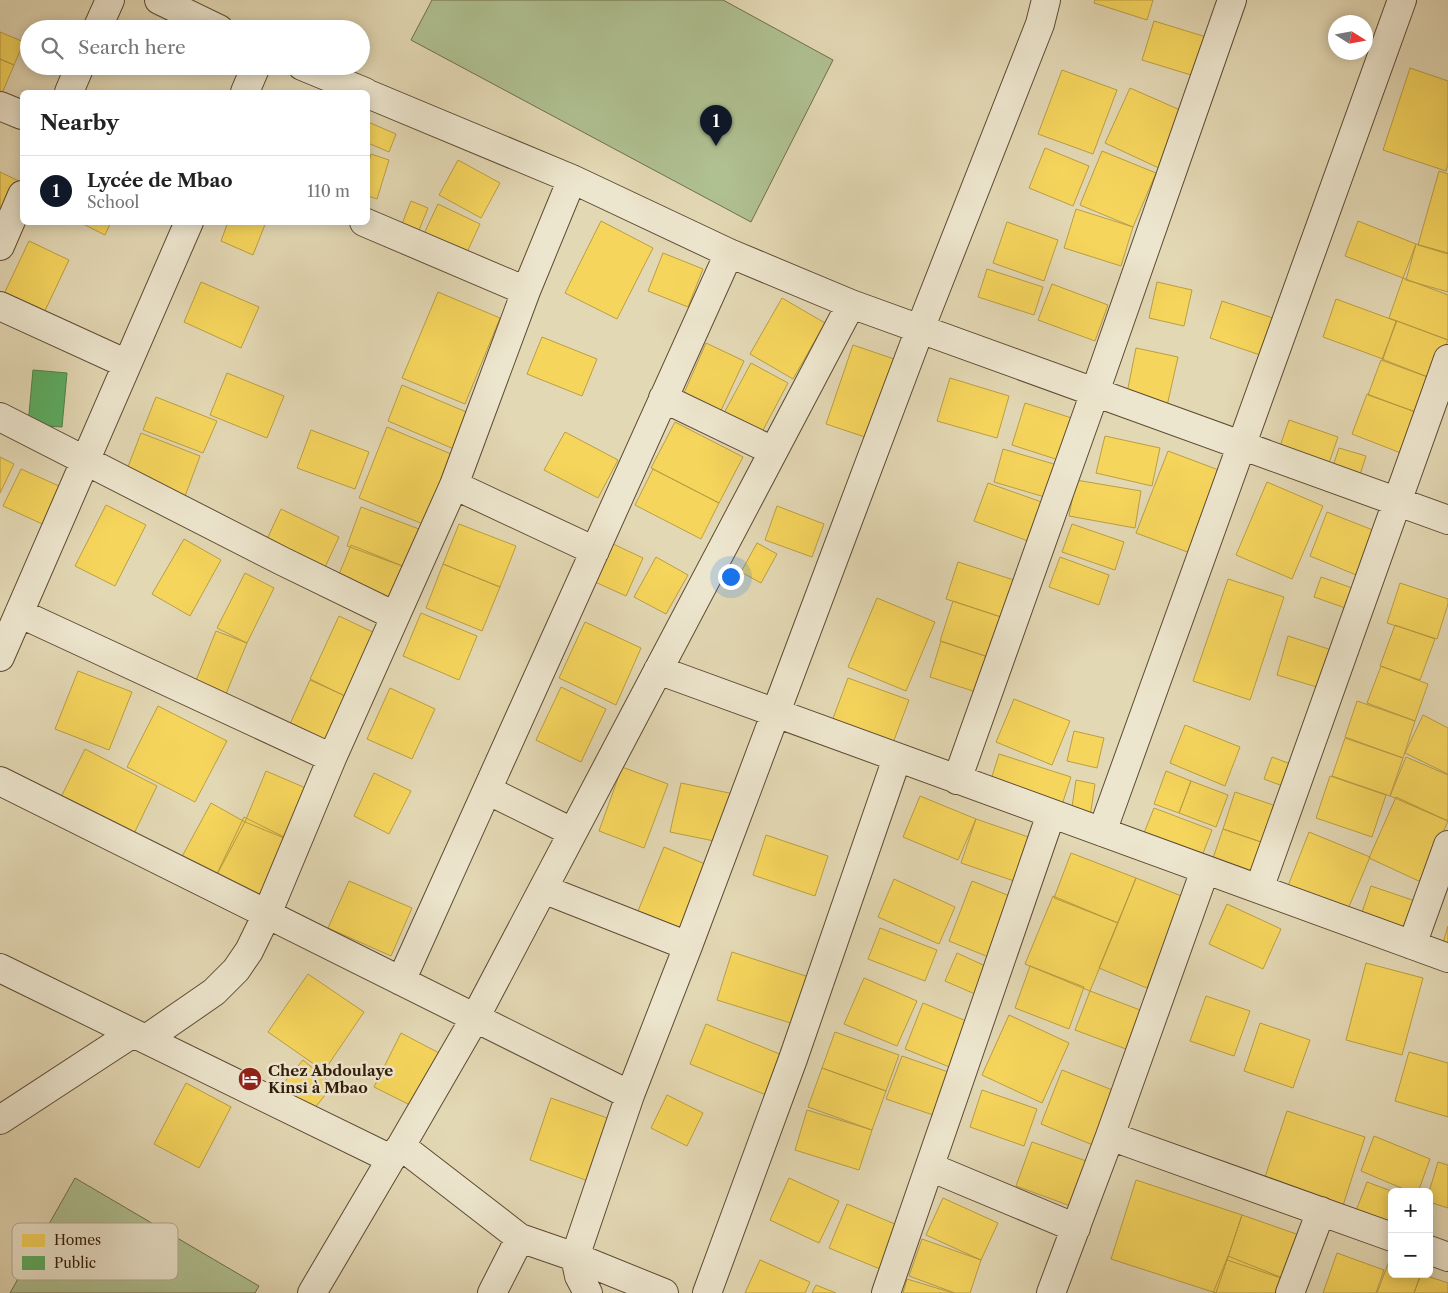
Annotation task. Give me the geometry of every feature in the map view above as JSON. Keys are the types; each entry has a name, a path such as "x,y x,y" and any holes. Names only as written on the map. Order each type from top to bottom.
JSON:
{"street":[{"path":"101,20 110,0"},
{"path":"160,0 201,20"},
{"path":"588,1293 579,1276 575,1257 630,1095 920,329 1040,24 1046,0"},
{"path":"957,780 1232,0"},
{"path":"1102,832 1402,0"},
{"path":"69,90 76,75"},
{"path":"246,90 252,75"},
{"path":"323,75 359,90"},
{"path":"370,95 572,179 729,253 851,304 1448,520"},
{"path":"0,106 20,114"},
{"path":"0,1120 214,992 236,970 249,952 394,616 454,485 526,291 572,179"},
{"path":"0,246 20,200"},
{"path":"0,658 187,225"},
{"path":"370,225 526,291"},
{"path":"401,981 729,253"},
{"path":"312,1293 475,1018 851,304"},
{"path":"0,306 126,364"},
{"path":"1259,889 1448,359"},
{"path":"663,398 774,451"},
{"path":"0,417 394,616"},
{"path":"454,485 595,551"},
{"path":"19,613 332,758"},
{"path":"658,670 1448,958"},
{"path":"706,1293 793,1059 898,758"},
{"path":"0,781 630,1095"},
{"path":"486,790 572,832"},
{"path":"886,1293 1051,814"},
{"path":"1412,945 1448,845"},
{"path":"1051,1293 1110,1136 1205,870"},
{"path":"542,889 688,946"},
{"path":"0,968 140,1036 396,1153 520,1238 575,1257 664,1293"},
{"path":"1110,1136 1388,1236"},
{"path":"930,1167 1076,1228"},
{"path":"1290,1293 1320,1211"},
{"path":"492,1293 520,1238"},
{"path":"1433,1251 1448,1257"}],"green space":[{"path":"432,0 723,0 833,60 751,222 411,40"},
{"path":"75,1178 152,1223 50,1223"},
{"path":"178,1238 259,1286 255,1293 10,1293 17,1280 178,1280"}],"building: Homes":[{"path":"1095,0 1153,0 1147,20 1094,3"},
{"path":"1154,21 1213,39 1201,78 1142,60"},
{"path":"0,32 20,40 20,51 14,65 0,59"},
{"path":"0,59 14,65 0,98"},
{"path":"1410,68 1448,81 1448,164 1446,171 1383,150"},
{"path":"1062,70 1117,90 1093,154 1038,134"},
{"path":"1130,88 1187,113 1161,169 1105,143"},
{"path":"370,123 396,134 389,152 370,144"},
{"path":"1045,148 1089,166 1073,206 1029,188"},
{"path":"1102,151 1156,173 1133,227 1080,205"},
{"path":"371,154 389,160 377,199 370,197"},
{"path":"458,160 500,183 481,218 439,195"},
{"path":"1439,171 1448,174 1448,254 1418,245"},
{"path":"0,172 20,182 20,184 0,217"},
{"path":"411,201 428,208 415,240 398,234"},
{"path":"438,204 480,224 463,261 421,240"},
{"path":"1076,209 1133,227 1121,266 1064,248"},
{"path":"601,221 653,248 617,319 565,293"},
{"path":"1358,221 1416,244 1403,278 1345,256"},
{"path":"1007,222 1058,240 1044,281 993,263"},
{"path":"85,225 110,225 105,235"},
{"path":"227,225 265,225 253,255 221,241"},
{"path":"29,241 69,260 42,317 2,298"},
{"path":"1416,244 1448,253 1448,292 1406,280"},
{"path":"663,253 703,269 688,307 648,291"},
{"path":"987,269 1043,287 1034,315 978,297"},
{"path":"1403,278 1448,295 1448,340 1389,318"},
{"path":"201,282 259,307 241,348 184,322"},
{"path":"1157,282 1192,290 1184,326 1149,318"},
{"path":"1052,284 1108,305 1095,341 1038,320"},
{"path":"438,292 500,318 465,404 402,378"},
{"path":"782,298 825,323 793,379 750,354"},
{"path":"1336,299 1396,321 1383,359 1323,337"},
{"path":"1222,301 1279,320 1266,357 1210,338"},
{"path":"1397,321 1448,340 1433,379 1382,359"},
{"path":"542,337 597,359 582,396 527,374"},
{"path":"706,343 744,361 718,417 681,400"},
{"path":"853,345 897,360 871,439 826,424"},
{"path":"1136,348 1178,357 1167,406 1126,398"},
{"path":"1381,360 1433,379 1421,414 1368,395"},
{"path":"751,363 788,383 761,434 723,415"},
{"path":"227,373 284,396 267,438 210,415"},
{"path":"950,378 1009,396 997,438 937,421"},
{"path":"402,385 476,416 461,452 388,421"},
{"path":"1367,394 1421,414 1406,455 1352,434"},
{"path":"156,397 217,421 203,453 143,430"},
{"path":"1025,403 1081,421 1068,463 1012,445"},
{"path":"1289,420 1338,437 1326,472 1277,455"},
{"path":"675,422 743,457 719,503 651,468"},
{"path":"387,427 451,454 423,524 359,498"},
{"path":"311,430 369,452 355,489 297,468"},
{"path":"565,432 618,460 598,498 544,470"},
{"path":"141,433 200,456 184,499 124,477"},
{"path":"1105,436 1160,448 1152,486 1096,473"},
{"path":"1339,448 1366,456 1357,484 1330,475"},
{"path":"1003,449 1057,465 1048,498 994,482"},
{"path":"1168,451 1224,472 1193,554 1136,533"},
{"path":"0,457 14,464 0,493"},
{"path":"21,469 68,490 51,528 3,506"},
{"path":"653,469 719,503 701,539 635,505"},
{"path":"1076,480 1141,491 1135,528 1069,516"},
{"path":"1267,482 1323,506 1292,579 1236,555"},
{"path":"988,483 1050,505 1036,544 974,521"},
{"path":"106,505 146,525 115,586 75,566"},
{"path":"777,506 824,524 812,557 765,540"},
{"path":"361,507 419,529 405,567 347,546"},
{"path":"281,509 339,537 320,578 262,550"},
{"path":"1327,512 1383,534 1366,579 1310,556"},
{"path":"459,524 516,546 500,587 443,564"},
{"path":"1072,524 1124,542 1115,570 1062,552"},
{"path":"184,539 221,560 190,616 152,594"},
{"path":"757,543 777,554 761,583 741,572"},
{"path":"613,544 643,558 626,596 595,582"},
{"path":"351,545 405,567 389,606 335,584"},
{"path":"656,557 688,575 666,614 634,597"},
{"path":"1060,557 1109,575 1099,605 1049,587"},
{"path":"958,562 1017,581 1004,618 946,599"},
{"path":"443,564 500,587 482,631 426,608"},
{"path":"245,573 274,588 247,643 217,628"},
{"path":"1321,577 1355,589 1348,609 1314,597"},
{"path":"1228,579 1284,597 1250,700 1193,681"},
{"path":"1400,583 1448,599 1437,639 1387,623"},
{"path":"877,598 935,622 906,691 848,667"},
{"path":"953,601 1004,618 991,658 940,641"},
{"path":"421,613 477,636 459,680 403,656"},
{"path":"339,616 377,634 347,697 310,679"},
{"path":"585,622 641,648 616,705 559,678"},
{"path":"1395,625 1435,639 1420,680 1380,666"},
{"path":"216,631 247,643 223,701 193,688"},
{"path":"1288,636 1338,652 1327,690 1277,675"},
{"path":"941,641 994,659 982,694 930,677"},
{"path":"1381,666 1428,684 1415,721 1367,703"},
{"path":"78,671 132,692 109,750 55,729"},
{"path":"848,678 909,700 893,743 832,721"},
{"path":"310,680 347,697 322,752 285,735"},
{"path":"561,687 606,709 581,762 536,740"},
{"path":"390,688 435,709 412,759 367,739"},
{"path":"1014,699 1070,721 1052,765 996,742"},
{"path":"1357,701 1415,721 1403,758 1345,737"},
{"path":"158,706 227,741 195,802 127,767"},
{"path":"1423,715 1448,728 1448,774 1405,753"},
{"path":"1185,725 1240,747 1225,786 1170,763"},
{"path":"1074,731 1104,738 1097,768 1067,761"},
{"path":"1345,738 1403,758 1390,796 1332,776"},
{"path":"85,749 157,786 127,848 54,811"},
{"path":"999,754 1071,777 1062,805 990,783"},
{"path":"1272,757 1296,766 1288,788 1264,779"},
{"path":"1406,757 1448,775 1448,821 1390,796"},
{"path":"622,767 668,784 644,848 599,831"},
{"path":"266,771 315,792 294,842 245,822"},
{"path":"1166,771 1191,781 1179,813 1154,804"},
{"path":"374,773 411,791 389,834 354,816"},
{"path":"1330,776 1386,795 1372,837 1316,818"},
{"path":"1076,780 1095,784 1090,817 1071,814"},
{"path":"1191,781 1228,795 1216,827 1179,813"},
{"path":"681,783 734,794 724,843 670,832"},
{"path":"1235,792 1279,807 1267,844 1223,829"},
{"path":"920,796 976,819 958,860 903,837"},
{"path":"1396,797 1448,821 1421,882 1369,858"},
{"path":"211,803 245,822 213,882 178,864"},
{"path":"1154,808 1212,830 1200,861 1142,838"},
{"path":"244,817 294,842 263,907 213,882"},
{"path":"976,819 1037,840 1023,884 961,863"},
{"path":"1223,829 1267,844 1255,879 1211,864"},
{"path":"1309,832 1370,857 1345,916 1286,891"},
{"path":"766,835 828,856 815,896 753,875"},
{"path":"664,847 710,866 683,935 636,916"},
{"path":"1071,853 1136,878 1118,923 1054,898"},
{"path":"1136,878 1184,897 1147,988 1099,968"},
{"path":"894,879 955,907 939,944 878,917"},
{"path":"349,881 412,908 391,956 328,928"},
{"path":"972,881 1020,900 996,960 949,941"},
{"path":"1371,886 1424,904 1412,939 1359,921"},
{"path":"1053,896 1118,923 1090,991 1025,964"},
{"path":"1227,904 1281,929 1263,969 1209,944"},
{"path":"1448,926 1448,948 1442,946"},
{"path":"880,928 937,950 925,981 868,959"},
{"path":"732,952 812,978 797,1025 717,1000"},
{"path":"957,953 994,970 982,997 945,981"},
{"path":"1366,963 1423,978 1402,1055 1346,1040"},
{"path":"1030,966 1084,987 1069,1029 1015,1008"},
{"path":"308,974 364,1012 324,1071 268,1032"},
{"path":"864,978 917,1001 897,1046 844,1024"},
{"path":"1090,991 1148,1013 1134,1052 1075,1030"},
{"path":"1206,996 1250,1011 1234,1056 1190,1041"},
{"path":"923,1003 976,1025 957,1070 905,1049"},
{"path":"1009,1015 1069,1043 1042,1103 982,1075"},
{"path":"1260,1023 1310,1040 1293,1088 1244,1071"},
{"path":"706,1024 792,1059 776,1099 690,1064"},
{"path":"835,1032 899,1055 886,1091 822,1068"},
{"path":"401,1033 441,1054 414,1107 374,1087"},
{"path":"1409,1052 1448,1063 1448,1117 1395,1101"},
{"path":"902,1056 960,1076 945,1119 886,1099"},
{"path":"303,1060 333,1085 310,1114 277,1091"},
{"path":"822,1068 886,1091 872,1130 808,1107"},
{"path":"1062,1070 1120,1093 1098,1147 1041,1124"},
{"path":"186,1083 231,1107 199,1168 154,1144"},
{"path":"982,1090 1037,1109 1024,1146 970,1127"},
{"path":"667,1095 703,1113 687,1146 651,1128"},
{"path":"551,1098 613,1120 591,1182 530,1160"},
{"path":"807,1110 872,1130 859,1170 795,1150"},
{"path":"1287,1111 1365,1137 1340,1215 1261,1189"},
{"path":"1374,1136 1430,1159 1419,1188 1401,1188 1361,1171"},
{"path":"1032,1142 1092,1163 1076,1208 1016,1186"},
{"path":"1438,1162 1448,1165 1448,1208 1433,1203 1433,1188 1430,1188"},
{"path":"789,1178 839,1201 819,1243 770,1220"},
{"path":"1136,1180 1242,1215 1216,1293 1111,1259"},
{"path":"1367,1182 1388,1190 1388,1227 1354,1216"},
{"path":"943,1198 998,1223 981,1260 926,1235"},
{"path":"847,1204 902,1227 885,1271 829,1248"},
{"path":"1242,1215 1305,1237 1290,1281 1227,1260"},
{"path":"922,1239 981,1260 970,1293 955,1293 909,1276"},
{"path":"1337,1253 1384,1270 1376,1293 1323,1293"},
{"path":"1228,1256 1290,1281 1285,1293 1213,1293"},
{"path":"760,1260 810,1282 805,1293 745,1293"},
{"path":"1388,1264 1388,1278 1420,1278 1414,1293 1377,1293"},
{"path":"1420,1278 1433,1278 1448,1283 1448,1293 1414,1293"},
{"path":"907,1279 953,1293 903,1293"},
{"path":"816,1285 836,1293 812,1293"}],"building: Public":[{"path":"33,370 67,373 62,427 28,425"}],"place":[{"name":"Lycée de Mbao","path":"716,146"},
{"name":"Chez Abdoulaye Kinsi à Mbao","path":"250,1079"}]}
